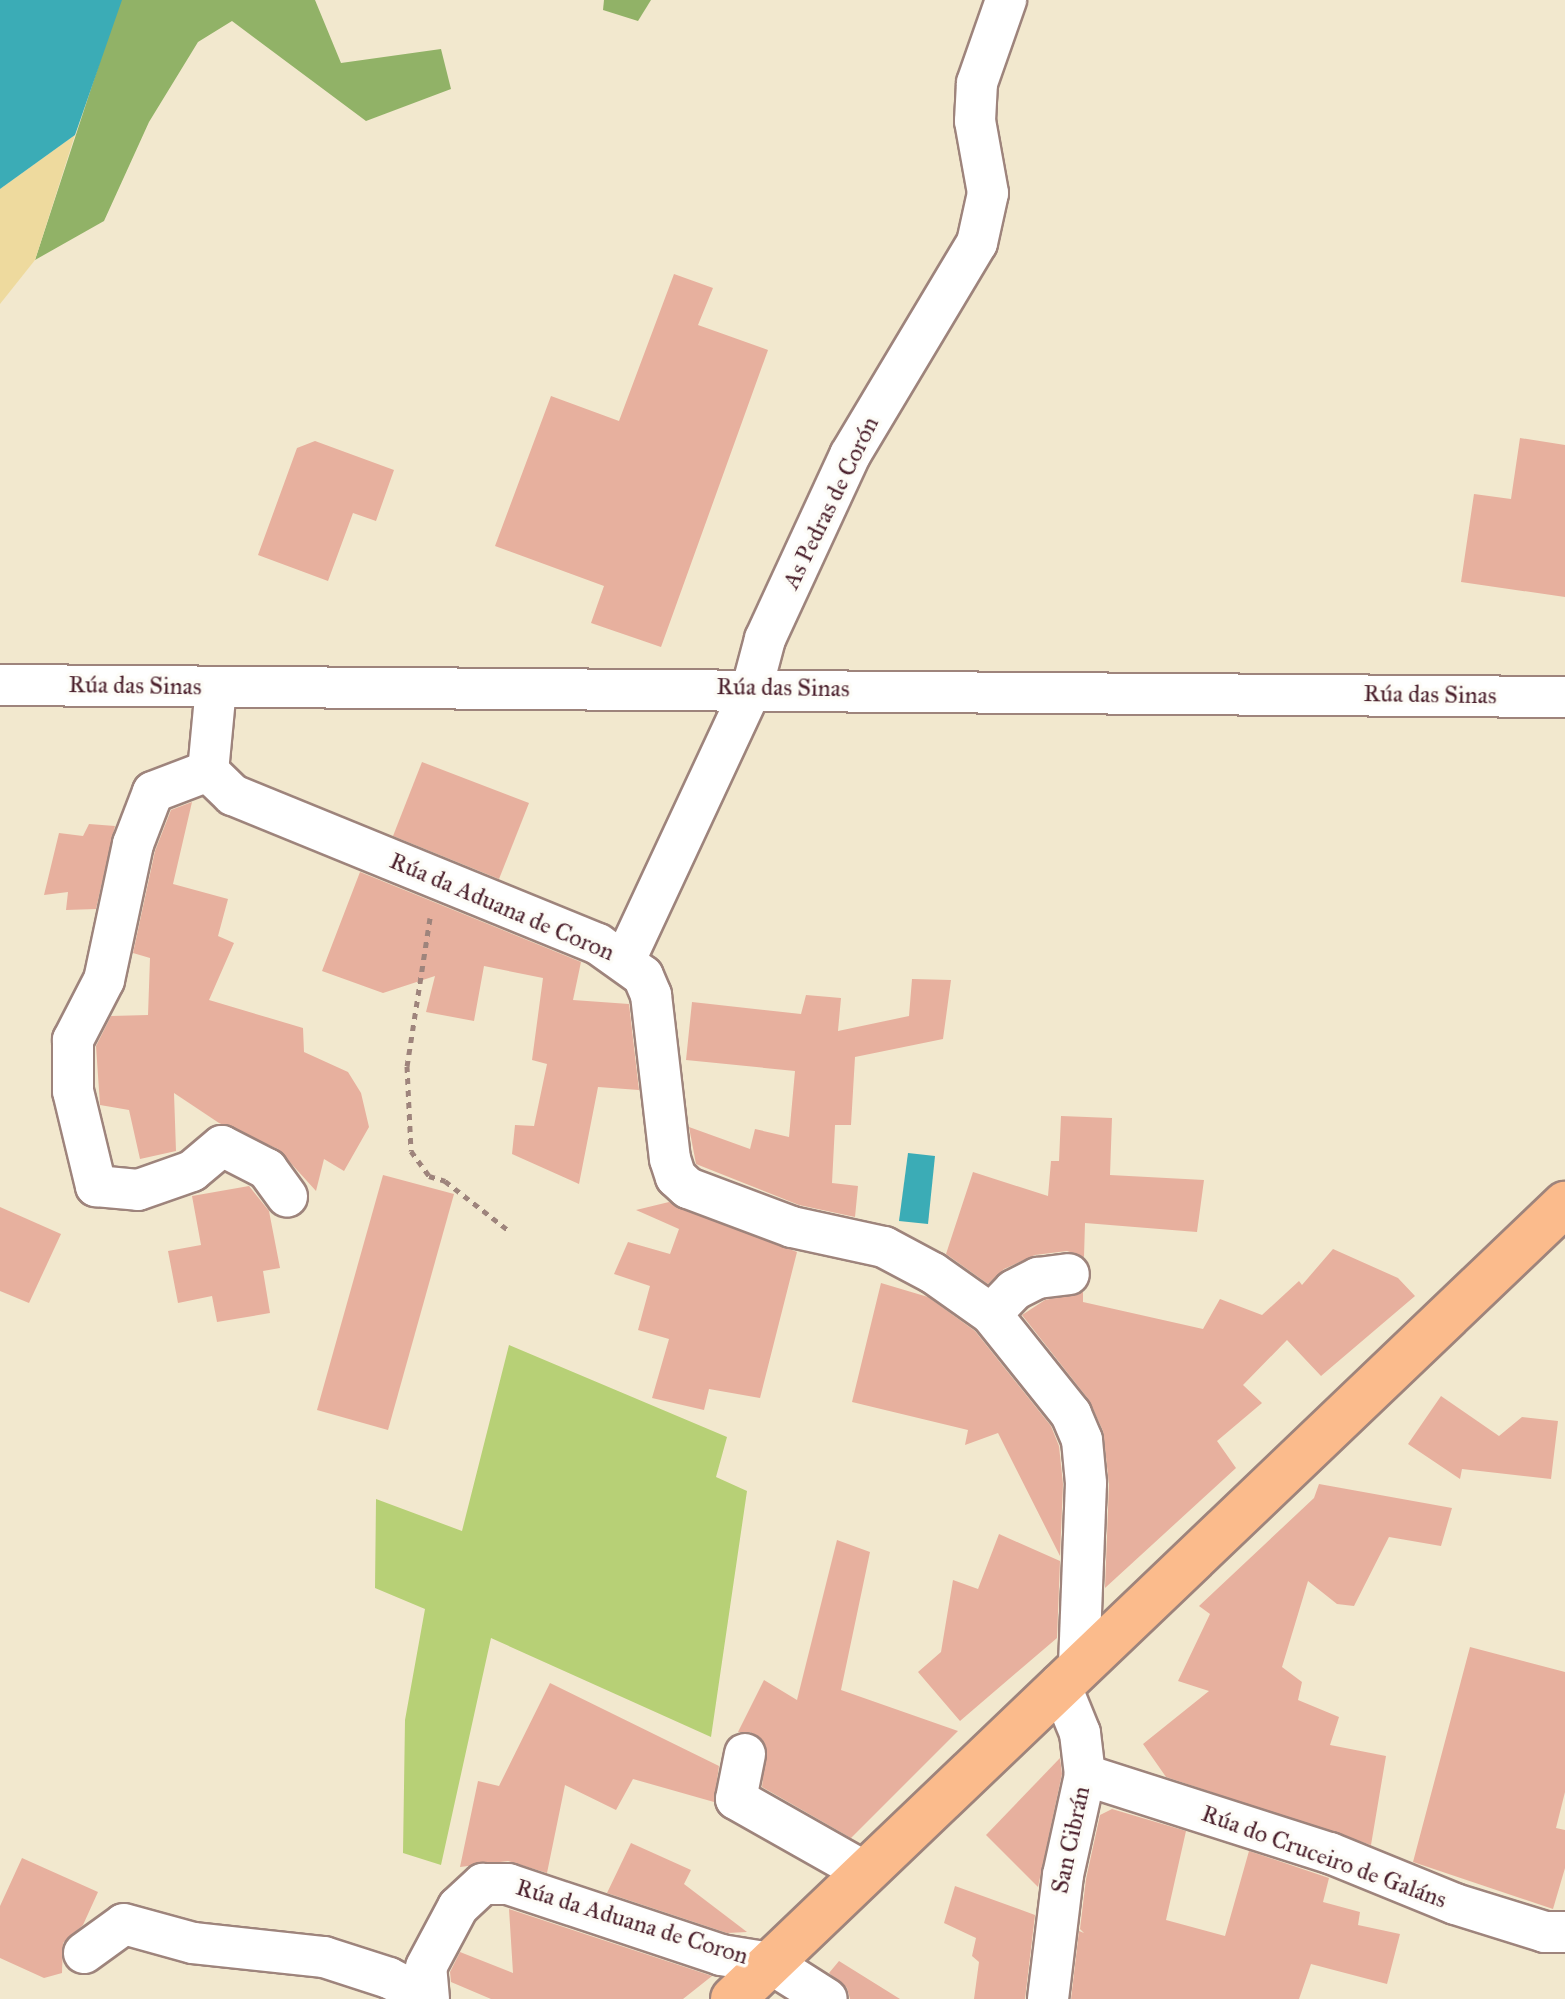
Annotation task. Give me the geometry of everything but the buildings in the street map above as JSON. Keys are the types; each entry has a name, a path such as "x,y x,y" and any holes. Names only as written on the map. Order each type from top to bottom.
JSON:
{"main road":[{"path":"733,1999 1565,1204"}],"street":[{"name":"As Pedras de Corón","path":"625,960 752,688 765,639 850,455 977,243 988,193 975,121 977,83 1006,0"},
{"name":"Rúa das Sinas","path":"0,685 752,688 1565,697"},
{"path":"216,687 208,771 153,792 133,844 104,980 73,1040 73,1091 96,1186 138,1190 192,1171 222,1146 267,1169 287,1197"},
{"name":"Rúa da Aduana de Coron","path":"208,771 233,795 436,877 625,960 643,976 651,995 676,1177 688,1188 792,1227 884,1247 933,1273 991,1314 1071,1414 1082,1440 1086,1483 1070,1676"},
{"path":"991,1314 1014,1290 1038,1278 1069,1274"},
{"name":"San Cibrán","path":"1048,1999 1060,1889 1085,1775 1070,1676"},
{"path":"745,1754 736,1799 865,1872"},
{"name":"Rúa do Cruceiro de Galáns","path":"1085,1775 1330,1853 1455,1904 1545,1932 1565,1932"},
{"name":"Rúa da Aduana de Coron","path":"428,1998 426,1967 458,1907 483,1884 508,1884 721,1955 770,1963"},
{"name":"Rúa da Aduana de Coron","path":"84,1953 124,1924 193,1943 324,1957 389,1978 428,1998"},
{"path":"770,1963 827,1999"}],"path":[{"path":"436,877 407,1066 411,1151 429,1176 445,1181 508,1230"}],"green space":[{"path":"120,0 315,0 341,63 441,49 451,89 366,121 232,21 198,42 149,122 104,221 35,260"},
{"path":"604,0 651,0 638,21 603,10"},
{"path":"509,1345 727,1437 716,1477 747,1491 711,1737 491,1638 441,1865 403,1853 405,1720 425,1609 375,1588 376,1499 462,1531"}],"sand":[{"path":"75,135 35,260 0,304 0,189"}],"water":[{"path":"0,0 122,0 75,135 0,189"},
{"path":"908,1153 935,1156 928,1224 899,1221"}]}
